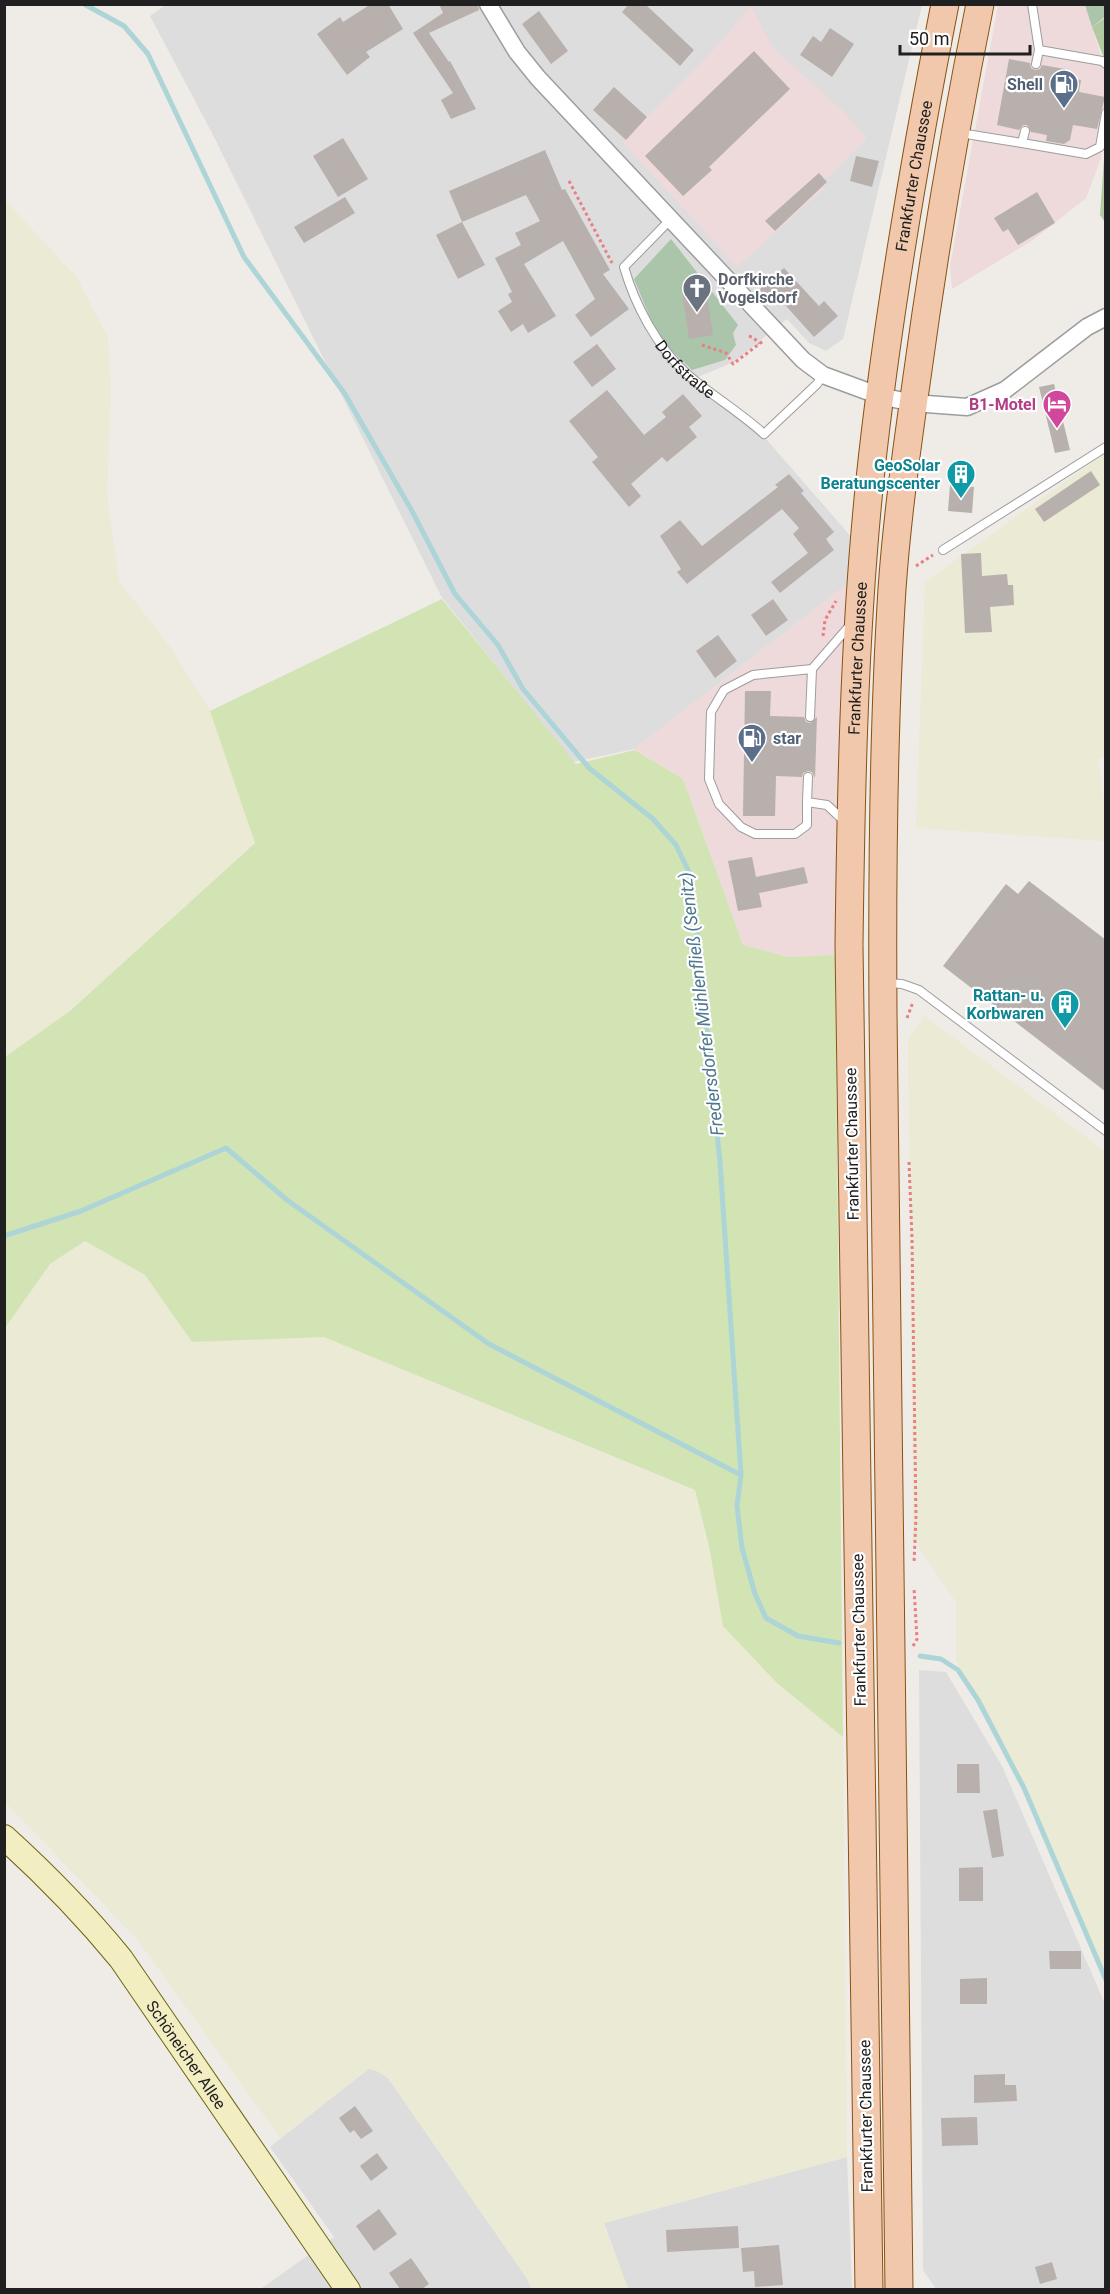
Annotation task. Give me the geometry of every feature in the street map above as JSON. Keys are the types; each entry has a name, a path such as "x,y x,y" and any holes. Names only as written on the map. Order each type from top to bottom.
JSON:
{"main road":[{"name":"Frankfurter Chaussee","path":"869,2289 849,945 850,826 859,614 870,481 906,214 945,4"},
{"name":"Frankfurter Chaussee","path":"899,2289 883,983 884,808 892,590 913,403 929,284 954,132 980,4"}],"street":[{"path":"488,4 517,52 538,78 803,360 823,375 880,396 913,403 967,407 1005,390 1087,327 1106,317"},
{"name":"Schöneicher Allee","path":"4,1837 49,1878 91,1922 121,1959 348,2289"}],"lane":[{"path":"1032,4 1039,50 1036,64"},
{"path":"1039,50 1102,61 1106,64"},
{"path":"954,132 1086,154 1100,147 1106,113"},
{"path":"1022,143 1024,131"},
{"name":"Dorfstraße","path":"671,219 624,267 633,297 657,337 686,373 764,434 802,399 823,375"},
{"path":"943,550 1106,447"},
{"path":"810,717 812,669 859,614"},
{"path":"808,777 807,825 795,834 755,834 741,826 719,804 709,778 711,712 724,690 753,675 812,669"},
{"path":"807,802 827,805 850,826"},
{"path":"883,983 902,984 919,990 1106,1131"}],"path":[{"path":"569,181 612,263"},
{"path":"702,345 726,353 733,364 777,331"},
{"path":"749,336 759,344"},
{"path":"910,568 943,550"},
{"path":"823,656 825,620 834,607 839,593"}],"shaded area":[{"path":"167,4 922,5 843,339 826,351 809,343 787,319 734,362 688,381 766,439 854,540 850,582 634,749 573,762 441,596 212,133 150,16"},
{"path":"998,5 1085,5 1106,71 1101,158 1086,198 1033,240 952,289 950,266"},
{"path":"751,6 773,48 842,110 867,138 821,184 824,189 737,267 622,142 709,55"},
{"name":"star","path":"850,582 843,942 835,955 788,957 743,945 683,779 634,749"},
{"path":"919,1670 946,1672 1002,1766 1105,2004 1105,2289 936,2289 923,2270"},
{"path":"369,2068 388,2078 526,2277 532,2289 259,2290 334,2237 270,2147"},
{"path":"847,2157 852,2289 628,2289 604,2223"}],"green space":[{"path":"1085,5 1105,5 1105,17 1092,27"},
{"path":"1105,18 1105,61 1092,27"},
{"path":"1105,145 1106,222 1100,215"},
{"path":"4,199 77,278 108,338 111,388 107,495 119,581 170,647 210,711 255,842 70,1011 5,1057"},
{"path":"671,239 738,325 733,333 736,345 725,360 692,370 659,339 634,279"},
{"path":"1105,453 1106,755 1098,759 1105,808 1105,841 916,828 925,582"},
{"path":"442,599 576,764 635,750 683,779 743,945 788,957 835,955 843,1737 777,1683 723,1626 709,1546 695,1490 324,1337 192,1342 145,1275 85,1241 50,1264 5,1328 5,1057 70,1011 255,843 210,711"},
{"path":"925,1016 1105,1151 1105,1971 1018,1771 956,1662 956,1602 913,1539 908,1039"},
{"path":"85,1241 145,1275 192,1342 324,1337 695,1491 709,1546 777,1683 843,1737 847,2157 604,2223 628,2289 532,2289 526,2277 388,2078 377,2071 369,2069 280,2138 137,1939 5,1802 5,1328 50,1264"}],"building":[{"path":"371,4 388,4 403,29 366,52 370,57 347,75 317,34 340,17 343,22"},
{"path":"439,4 478,4 479,10 429,33 450,61 476,109 451,119 441,100 453,93 413,33 443,13"},
{"path":"629,4 645,4 694,50 680,66 622,12"},
{"path":"539,11 568,51 551,64 522,24"},
{"path":"830,28 854,44 832,77 800,55 813,36 821,42"},
{"path":"754,51 790,89 709,167 712,170 683,196 645,156"},
{"path":"1009,59 1030,63 1031,68 1035,70 1040,69 1042,65 1065,69 1064,77 1081,80 1079,92 1105,97 1097,129 1073,125 1070,140 1064,144 1046,141 1047,135 1031,132 1027,125 1023,125 1019,130 997,125"},
{"path":"614,87 647,117 626,140 593,110"},
{"path":"343,138 368,179 338,197 313,156"},
{"path":"545,150 562,190 565,189 610,270 603,274 629,309 591,337 575,315 595,299 563,241 524,264 556,316 528,333 523,324 511,332 498,311 512,302 508,294 512,292 495,258 521,245 515,233 540,221 526,195 462,222 449,191"},
{"path":"856,156 879,161 872,187 850,181"},
{"path":"819,173 827,182 775,231 765,221"},
{"path":"1037,192 1055,223 1018,245 1008,229 1003,232 994,218"},
{"path":"345,197 355,213 304,243 294,227"},
{"path":"462,222 485,265 458,279 436,235"},
{"path":"784,268 819,306 824,301 838,316 814,337 777,296 770,302 759,290"},
{"name":"Dorfkirche Vogelsdorf","path":"706,289 713,335 689,339 682,292"},
{"path":"597,344 616,369 592,387 573,362"},
{"path":"1054,384 1070,450 1055,453 1039,387"},
{"path":"607,390 644,435 666,417 662,412 683,394 702,416 689,427 697,437 667,462 662,457 631,484 641,496 629,507 592,462 598,457 569,421"},
{"path":"1091,471 1100,485 1044,522 1035,509"},
{"path":"789,474 804,491 801,493 834,532 826,539 834,550 780,593 771,582 808,553 793,534 799,528 782,509 687,584 677,572 681,569 660,536 680,520 702,546 778,487 775,485"},
{"name":"GeoSolar Beratungscenter","path":"950,485 974,487 972,513 948,511"},
{"path":"981,553 982,576 1007,574 1008,585 1013,585 1014,605 990,607 992,632 965,633 961,554"},
{"path":"773,599 788,620 766,636 751,615"},
{"path":"718,635 737,661 715,678 696,651"},
{"path":"745,691 771,691 770,716 804,717 806,722 810,723 817,717 815,778 812,772 808,771 803,773 802,777 776,776 775,816 743,816"},
{"path":"752,857 756,877 804,867 808,883 759,893 762,907 738,911 728,861"},
{"name":"Rattan- u. Korbwaren","path":"1029,881 1106,940 1106,1092 943,966 1006,884 1018,894"},
{"path":"957,1764 979,1764 980,1793 957,1793"},
{"path":"997,1809 1004,1856 992,1858 983,1811"},
{"path":"983,1867 983,1901 959,1901 959,1868"},
{"path":"1049,1951 1081,1951 1081,1969 1050,1969"},
{"path":"987,1978 987,2004 960,2004 960,1979"},
{"path":"1005,2074 1005,2085 1016,2085 1017,2101 974,2103 974,2075"},
{"path":"355,2106 373,2131 361,2139 354,2130 350,2133 339,2118"},
{"path":"977,2117 978,2145 942,2146 941,2118"},
{"path":"377,2153 388,2168 371,2181 360,2166"},
{"path":"379,2209 397,2234 374,2251 356,2226"},
{"path":"738,2226 739,2248 667,2252 666,2230"},
{"path":"779,2245 783,2285 755,2287 754,2271 743,2272 741,2248"},
{"path":"411,2258 429,2284 422,2289 400,2289 389,2273"},
{"path":"1052,2262 1057,2279 1040,2284 1035,2267"}],"waterway":[{"name":"Fredersdorfer Mühlenfließ (Senitz)","path":"84,4 124,26 148,54 244,257 345,394 412,511 455,594 498,645 523,689 589,768 653,819 676,845 689,872 720,1162 741,1475 737,1506 742,1548 755,1594 766,1618 798,1636 839,1643"},
{"path":"4,1236 81,1211 226,1148 287,1200 489,1344 741,1475"},
{"name":"Fredersdorfer Mühlenfließ (Senitz)","path":"920,1656 941,1659 958,1670 978,1700 1024,1788 1106,1980"}],"place":[{"name":"Shell","path":"1064,110"},
{"name":"Dorfkirche Vogelsdorf","path":"697,314"},
{"name":"B1-Motel","path":"1057,430"},
{"name":"GeoSolar Beratungscenter","path":"961,500"},
{"name":"star","path":"752,764"},
{"name":"Rattan- u. Korbwaren","path":"1065,1030"}]}
